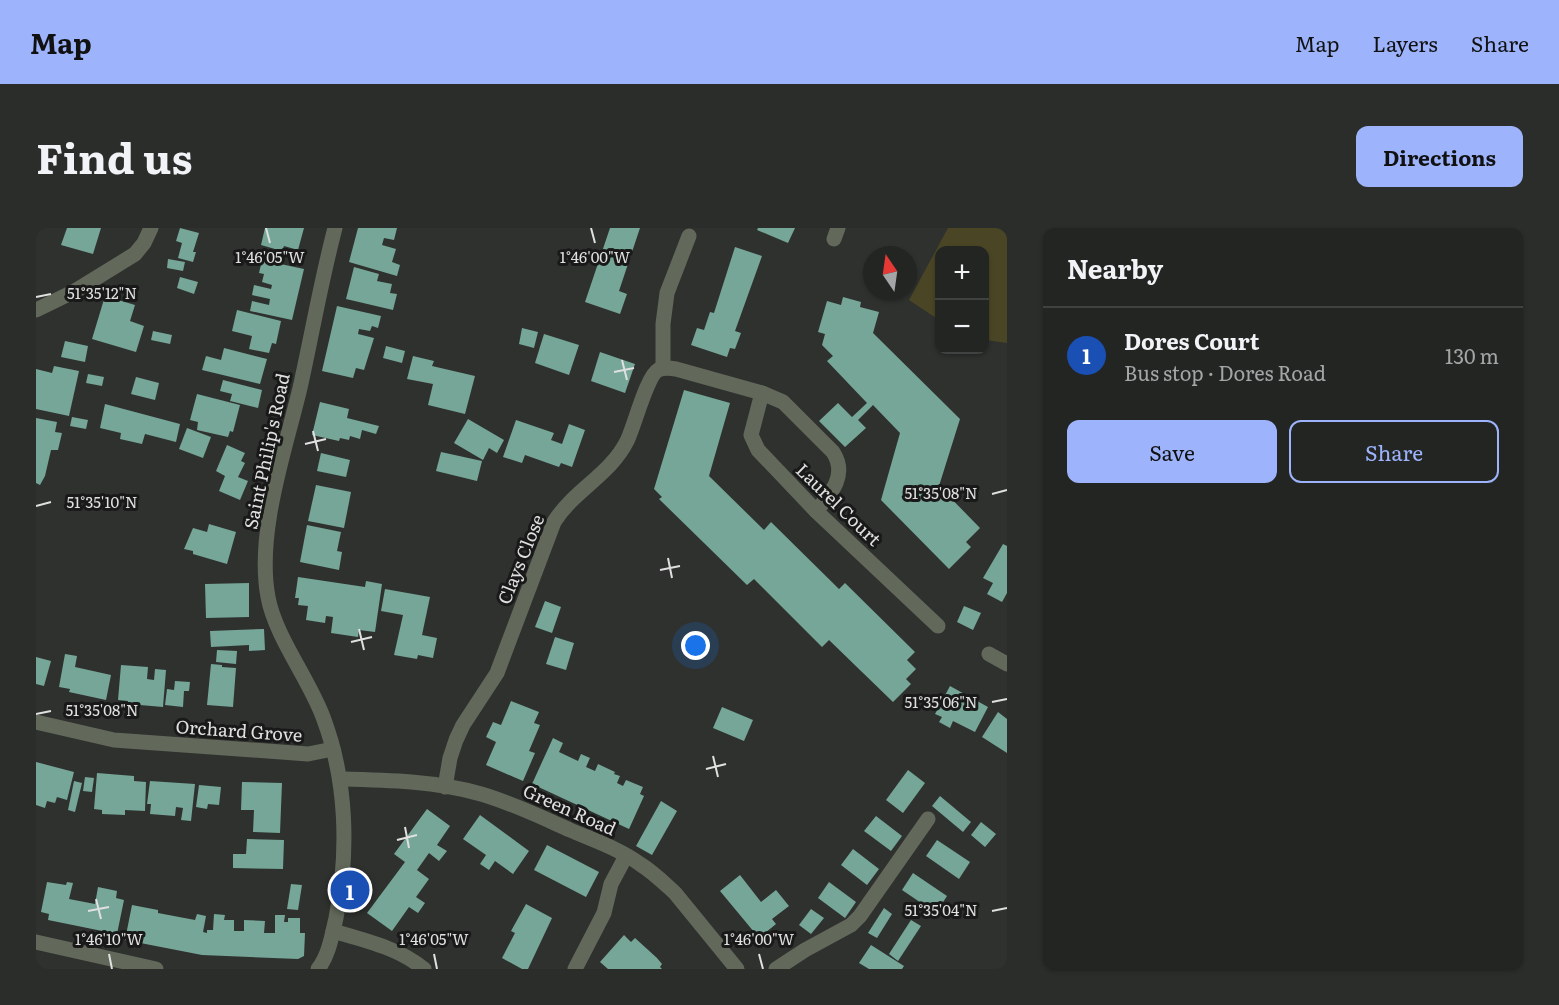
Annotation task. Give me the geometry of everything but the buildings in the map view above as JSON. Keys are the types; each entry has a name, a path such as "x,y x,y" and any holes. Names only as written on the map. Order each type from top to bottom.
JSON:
{"street":[{"path":"36,310 75,291 135,254 144,243 151,228"},
{"name":"Saint Philip's Road","path":"318,969 326,954 333,930 342,873 344,819 340,779 323,716 277,623 268,599 266,577 270,516 334,228"},
{"path":"689,236 667,293 663,324 663,368 676,369 762,393 783,402 833,452 838,460 837,479 832,493 816,511"},
{"name":"Clays Close","path":"445,787 456,740 463,725 497,673 554,522 575,495 612,465 620,455 653,374 663,368"},
{"name":"Laurel Court","path":"762,393 751,435 753,444 816,511 938,626"},
{"path":"988,654 1007,664"},
{"name":"Orchard Grove","path":"36,722 114,740 308,754 333,749"},
{"name":"Green Road","path":"340,779 378,780 445,787 479,794 520,807 639,862 675,893 737,969"},
{"path":"776,969 851,925 860,916 928,819"},
{"path":"575,969 604,913 611,884 626,856"},
{"path":"333,930 393,951 409,958 424,969"},
{"path":"36,942 156,969"}],"shaded area":[{"path":"948,228 1007,228 1007,343 989,341 989,246 938,246"},
{"path":"935,252 935,317 909,300 917,300 917,285"}],"place":[{"name":"Dores Court","path":"350,890"}]}
